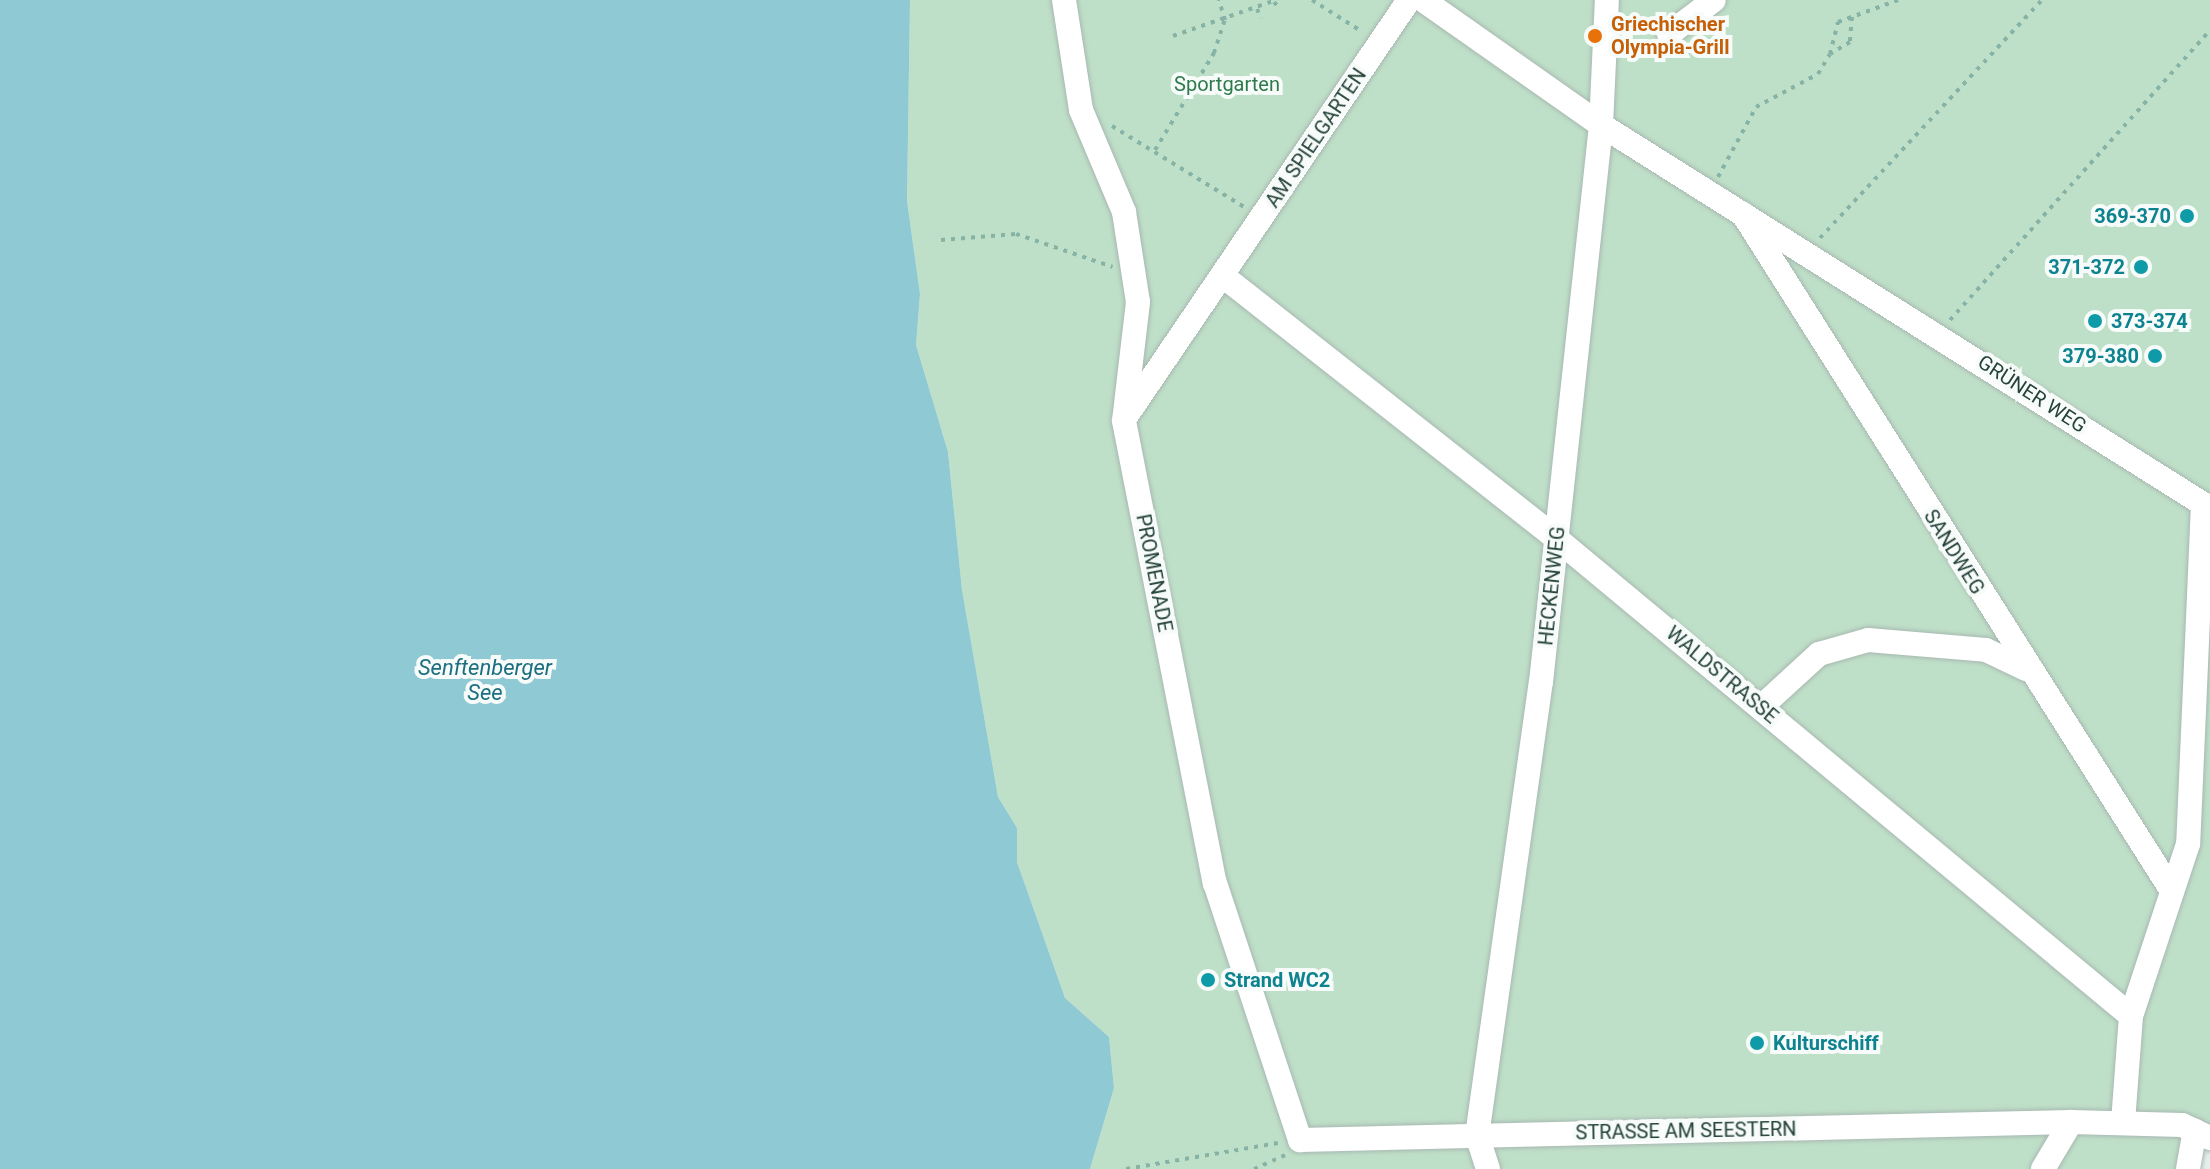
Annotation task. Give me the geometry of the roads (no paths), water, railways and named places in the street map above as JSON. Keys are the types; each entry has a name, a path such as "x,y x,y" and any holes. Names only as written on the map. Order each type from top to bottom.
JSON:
{"street":[{"name":"PROMENADE","path":"1064,0 1081,110 1124,212 1138,302 1124,421 1215,883 1295,1147"},
{"name":"AM SPIELGARTEN","path":"1124,421 1409,0"},
{"name":"GRÜNER WEG","path":"1423,0 1601,125 1807,251 2203,504 2188,844 2131,1016"},
{"name":"HECKENWEG","path":"1488,1169 1477,1136 1557,539 1601,125 1607,0"},
{"path":"1669,34 1714,0"},
{"name":"SANDWEG","path":"1741,210 2026,669 2172,891"},
{"name":"WALDSTRASSE","path":"1223,276 1557,539 2131,1016"},
{"path":"1761,707 1819,654 1868,640 1986,650 2026,669"},
{"path":"2123,1122 2131,1016"},
{"path":"2043,1169 2071,1122"},
{"name":"STRASSE AM SEESTERN","path":"1295,1147 1477,1136 2071,1122 2123,1122 2196,1131"},
{"path":"2188,1169 2196,1131"}],"water":[{"name":"Senftenberger See","path":"0,0 910,0 907,201 920,294 916,345 948,452 962,590 998,797 1017,828 1017,862 1065,998 1109,1037 1114,1088 1090,1169 0,1169"}],"place":[{"name":"Griechischer Olympia-Grill","path":"1595,36"},
{"name":"369-370","path":"2187,216"},
{"name":"371-372","path":"2141,267"},
{"name":"373-374","path":"2095,321"},
{"name":"379-380","path":"2155,356"},
{"name":"Strand WC2","path":"1208,980"},
{"name":"Kulturschiff","path":"1757,1043"}],"park label":[{"name":"Sportgarten","path":"1227,84"}]}
